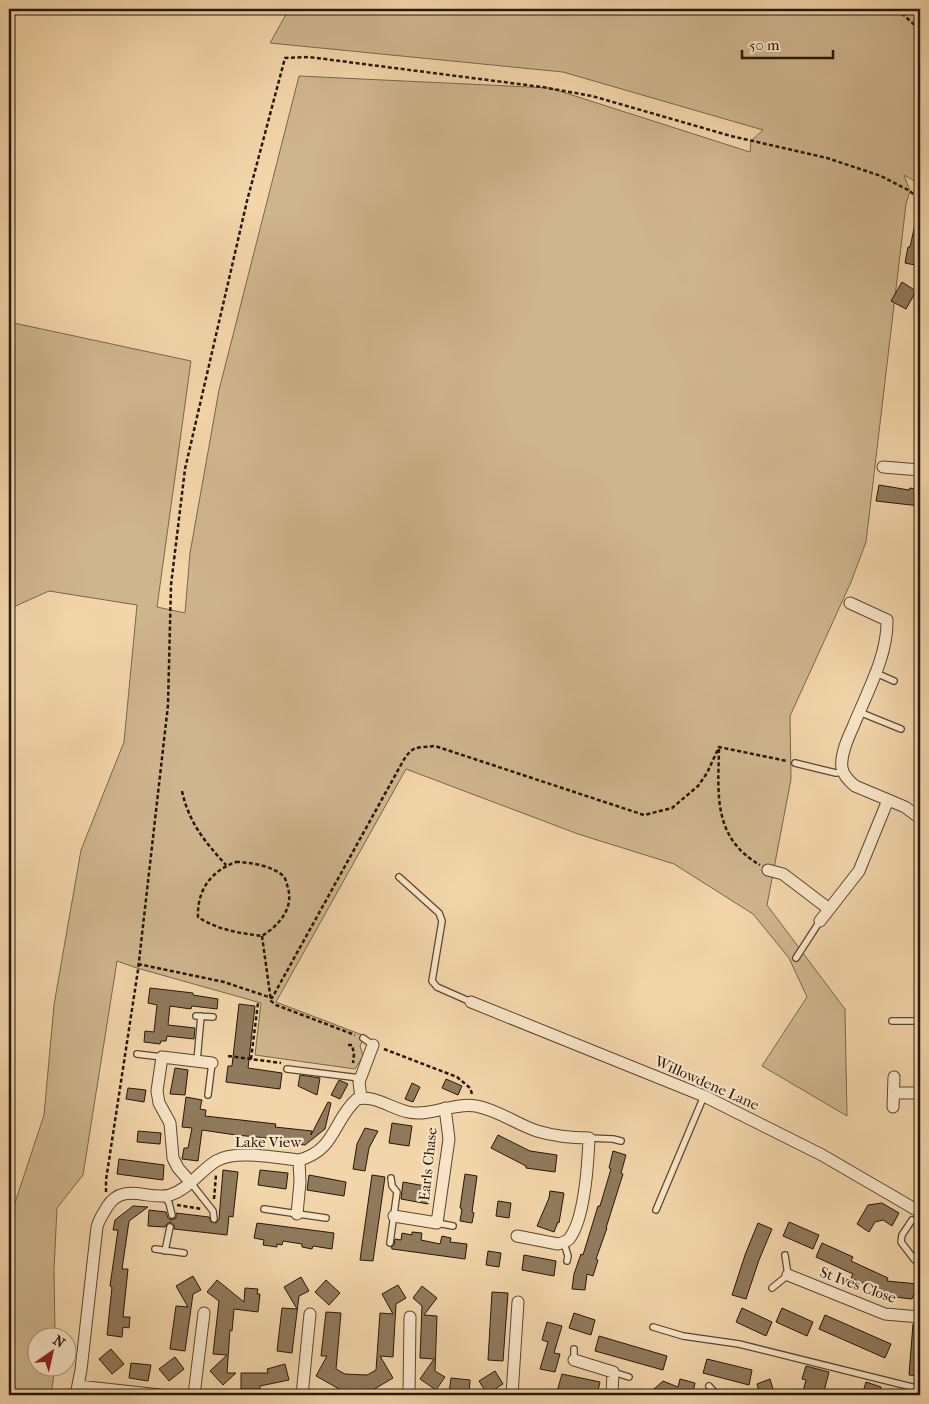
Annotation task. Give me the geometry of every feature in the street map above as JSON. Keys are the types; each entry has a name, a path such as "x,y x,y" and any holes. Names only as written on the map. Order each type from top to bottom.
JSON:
{"street":[{"path":"882,467 920,470"},
{"path":"850,603 887,620"},
{"path":"895,611 887,620 887,630 876,673 847,741 842,766 848,781 855,786 905,807 920,818"},
{"path":"820,921 859,871 888,800"},
{"path":"768,870 783,874 829,910"},
{"name":"Willowdene Lane","path":"471,1002 704,1096 822,1155 916,1216"},
{"path":"368,1041 356,1075 362,1098 369,1097 410,1112 464,1105 475,1106 490,1110 536,1130 566,1138 589,1138 588,1162 579,1214 569,1238 558,1244 517,1236"},
{"path":"191,1183 178,1168 173,1158 170,1123 159,1103 157,1091 162,1057 212,1063"},
{"path":"893,1107 894,1077"},
{"path":"894,1093 920,1094"},
{"name":"Lake View","path":"164,1196 177,1192 191,1183 222,1158 238,1155 299,1160 317,1153 334,1134 345,1112 357,1099 362,1098"},
{"name":"Earls Chase","path":"394,1216 437,1223 449,1139 445,1108"},
{"path":"297,1214 300,1182 299,1160"},
{"path":"160,1395 77,1390 99,1218 111,1200 122,1194 133,1192 164,1196"},
{"name":"St Ives Close","path":"788,1275 885,1314 920,1317"},
{"path":"512,1395 518,1302"},
{"path":"194,1395 204,1313"},
{"path":"302,1395 310,1314"},
{"path":"409,1395 410,1317"},
{"path":"574,1354 613,1372 612,1395"}],"lane":[{"path":"876,673 894,681"},
{"path":"859,712 901,729"},
{"path":"795,763 836,773 844,772"},
{"path":"399,877 438,913 442,921 432,981 437,987 471,1002"},
{"path":"796,958 820,921"},
{"path":"197,1061 199,1016 213,1017"},
{"path":"892,1021 920,1021"},
{"path":"137,1054 162,1057"},
{"path":"208,1095 212,1063"},
{"path":"287,1069 356,1075"},
{"path":"656,1210 704,1096"},
{"path":"589,1138 621,1141"},
{"name":"Earls Chase","path":"390,1242 397,1192 392,1186 391,1178"},
{"path":"191,1183 213,1211 214,1220"},
{"path":"164,1196 169,1203 172,1215"},
{"path":"264,1209 326,1218"},
{"path":"916,1216 902,1235 901,1242 920,1265"},
{"name":"Earls Chase","path":"437,1223 453,1226"},
{"path":"165,1251 170,1226"},
{"path":"564,1242 568,1256 567,1261"},
{"path":"154,1249 184,1253"},
{"path":"772,1288 788,1275 785,1255"},
{"path":"653,1327 684,1336 739,1344 920,1389"},
{"path":"613,1372 629,1377"},
{"path":"709,1386 717,1395"}],"path":[{"path":"897,9 920,30"},
{"path":"111,1200 109,1194 105,1191 106,1180 138,964 168,705 171,585 185,469 247,201 285,58 309,57 542,87 592,96 731,136 827,158 881,176 910,191 920,201"},
{"path":"138,964 224,982 272,998 402,763 413,749 435,746 644,815 672,808 698,786 707,773 719,747"},
{"path":"719,747 795,763"},
{"path":"719,747 718,792 722,819 732,841 747,858 768,870"},
{"path":"182,792 185,805 194,825 207,844 226,865"},
{"path":"236,862 260,865 284,877 289,891 289,905 282,918 272,930 262,936 234,932 211,925 198,917 198,903 207,882 211,876 226,865 236,862"},
{"path":"262,936 269,997 276,1005 457,1077 470,1088 475,1106"},
{"path":"251,1059 258,1003"},
{"path":"348,1045 352,1045 356,1075"}],"shaded area":[{"path":"289,9 920,9 920,184 904,175 910,191 906,204 866,542 851,582 790,716 791,779 767,905 845,1009 847,1116 762,1066 807,997 789,958 753,914 674,864 578,834 406,769 276,1002 365,1036 360,1046 363,1056 355,1069 255,1055 261,1003 117,961 83,1175 57,1208 54,1270 55,1326 28,1326 28,1376 54,1376 51,1395 9,1395 9,1221 44,1115 54,1005 81,850 124,742 137,605 49,591 9,609 9,322 191,361 157,607 185,613 190,553 219,390 299,76 550,88 750,152 751,141 763,130 563,72 270,43"}],"building":[{"path":"916,220 920,221 920,266 905,263"},
{"path":"902,282 916,291 906,309 891,301"},
{"path":"879,485 920,490 920,506 876,501"},
{"path":"150,988 193,993 193,995 218,999 217,1009 192,1006 191,1009 170,1006 168,1025 195,1028 194,1039 167,1036 166,1041 161,1041 160,1044 144,1042 145,1031 154,1032 157,1005 148,1003"},
{"path":"239,1004 255,1006 248,1068 282,1073 280,1089 226,1082 228,1066 232,1066"},
{"path":"175,1068 188,1070 185,1095 170,1094"},
{"path":"300,1075 320,1078 317,1095 298,1086"},
{"path":"446,1079 462,1086 458,1095 442,1088"},
{"path":"339,1080 348,1084 340,1099 331,1095"},
{"path":"412,1083 420,1087 413,1102 405,1099"},
{"path":"128,1088 146,1090 144,1102 126,1099"},
{"path":"186,1097 202,1100 200,1109 206,1110 205,1116 276,1124 275,1127 312,1131 311,1135 328,1102 331,1103 325,1129 305,1145 297,1144 297,1141 202,1130 198,1161 182,1159 184,1148 188,1148 192,1128 182,1127"},
{"path":"392,1123 412,1126 409,1146 389,1143"},
{"path":"365,1128 378,1131 369,1148 365,1171 353,1169 357,1144"},
{"path":"138,1131 161,1133 160,1144 137,1142"},
{"path":"498,1135 530,1151 557,1155 555,1172 526,1168 526,1166 491,1148"},
{"path":"613,1151 626,1155 621,1173 623,1174 596,1259 598,1260 593,1276 587,1274 585,1290 572,1289 574,1274 581,1254 583,1255 611,1169 609,1168"},
{"path":"119,1159 164,1165 163,1180 117,1174"},
{"path":"223,1170 238,1172 233,1217 229,1216 227,1235 174,1229 174,1225 170,1222 165,1227 148,1226 149,1210 166,1212 171,1220 176,1218 176,1213 209,1217 211,1222 216,1223 219,1219"},
{"path":"260,1170 288,1173 286,1189 258,1185"},
{"path":"465,1174 477,1176 472,1223 460,1221"},
{"path":"309,1175 346,1182 344,1196 307,1190"},
{"path":"372,1175 385,1177 373,1261 360,1260"},
{"path":"403,1182 431,1187 428,1204 401,1199"},
{"path":"550,1191 564,1193 559,1223 554,1232 537,1226"},
{"path":"498,1201 511,1203 509,1218 496,1216"},
{"path":"882,1203 899,1213 892,1226 883,1220 875,1222 869,1232 857,1224 868,1205"},
{"path":"133,1206 148,1207 129,1221 122,1269 128,1269 123,1317 130,1317 129,1328 123,1327 122,1337 107,1335 112,1287 110,1286 118,1230 113,1230 115,1220"},
{"path":"789,1222 819,1235 813,1249 783,1236"},
{"path":"257,1223 334,1233 332,1249 313,1246 312,1249 302,1247 302,1244 283,1241 282,1245 277,1244 277,1247 263,1245 264,1240 254,1238"},
{"path":"758,1223 772,1229 746,1299 732,1295"},
{"path":"412,1232 422,1233 421,1240 440,1244 442,1236 451,1238 450,1242 467,1244 465,1259 392,1249 391,1247 394,1245 395,1239 401,1240 402,1233 412,1235"},
{"path":"822,1243 853,1257 851,1261 888,1278 887,1281 918,1284 912,1299 895,1297 851,1278 853,1274 816,1257"},
{"path":"488,1251 501,1253 499,1267 486,1265"},
{"path":"524,1255 556,1261 554,1276 522,1270"},
{"path":"193,1276 201,1290 193,1294 185,1351 170,1349 176,1306 188,1307 176,1286"},
{"path":"301,1277 309,1291 299,1296 292,1353 277,1351 282,1308 297,1309 284,1287"},
{"path":"217,1280 244,1302 245,1288 258,1289 257,1294 260,1294 258,1312 234,1309 232,1331 230,1330 227,1373 236,1373 223,1385 210,1371 227,1355 213,1354 219,1301 207,1292"},
{"path":"326,1280 340,1293 329,1305 315,1292"},
{"path":"398,1285 406,1298 396,1304 393,1357 380,1356 393,1378 371,1391 341,1390 316,1376 327,1356 321,1356 326,1312 341,1313 336,1369 345,1374 367,1375 376,1370 380,1313 393,1314 382,1294"},
{"path":"422,1286 437,1298 424,1315 437,1316 435,1371 445,1377 436,1390 420,1379 434,1359 420,1358 422,1306 413,1298"},
{"path":"492,1292 508,1293 503,1361 488,1360"},
{"path":"742,1308 772,1322 766,1336 736,1322"},
{"path":"782,1308 813,1322 807,1336 776,1322"},
{"path":"574,1313 595,1320 591,1335 569,1328"},
{"path":"825,1315 891,1344 885,1358 819,1329"},
{"path":"547,1322 562,1326 554,1353 560,1354 555,1372 540,1369 548,1342 542,1340"},
{"path":"913,1324 920,1324 920,1376 909,1375"},
{"path":"599,1336 667,1356 663,1370 595,1351"},
{"path":"111,1349 124,1364 112,1374 99,1359"},
{"path":"175,1357 184,1369 169,1381 159,1369"},
{"path":"707,1359 752,1370 749,1385 703,1373"},
{"path":"131,1363 151,1365 148,1381 129,1378"},
{"path":"285,1364 289,1380 260,1386 260,1389 241,1389 241,1373 268,1373 267,1369"},
{"path":"806,1366 829,1372 823,1395 802,1395 806,1380 802,1379"},
{"path":"495,1371 503,1384 487,1394 479,1381"},
{"path":"562,1374 600,1382 597,1395 556,1395"},
{"path":"451,1378 470,1380 469,1395 449,1393"},
{"path":"680,1379 695,1383 693,1392 698,1395 672,1395 654,1389 663,1381 678,1387"},
{"path":"770,1379 773,1389 760,1394 757,1384"},
{"path":"866,1382 881,1387 879,1395 862,1395"}]}
